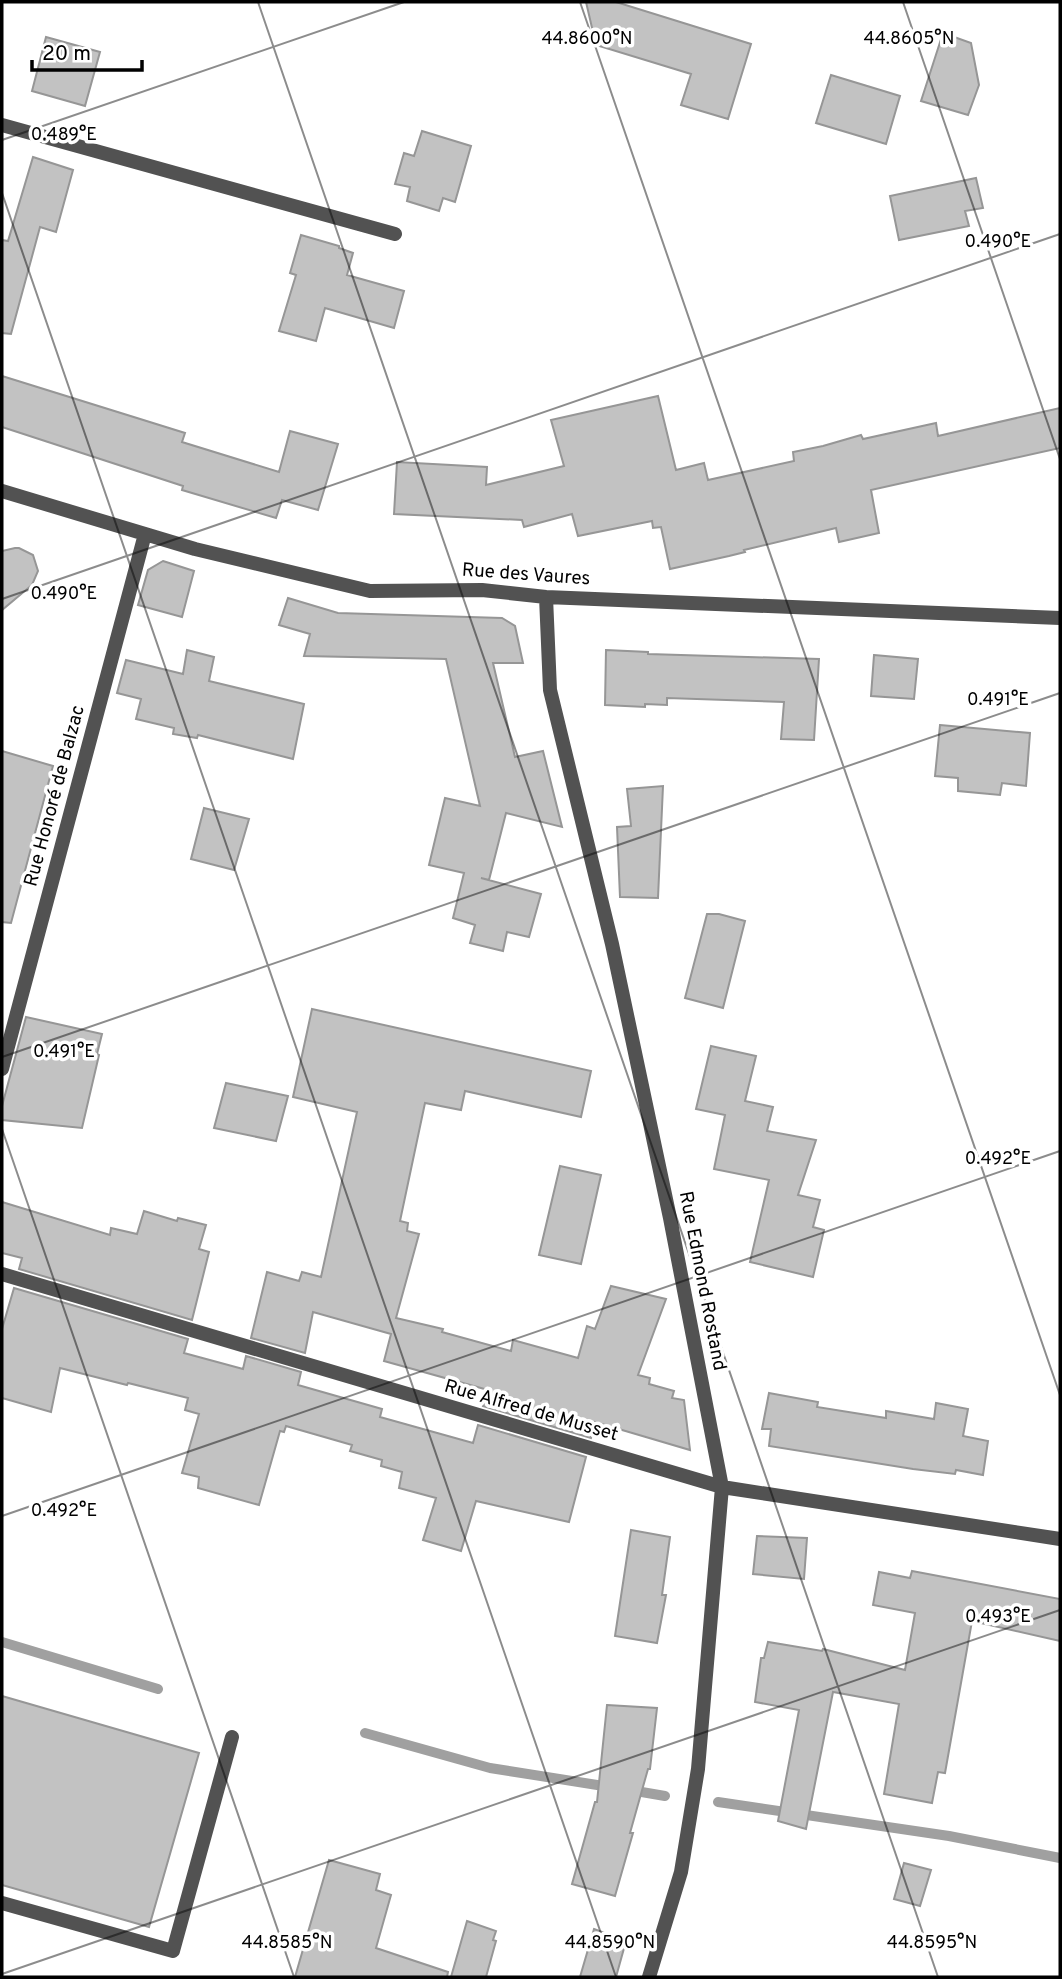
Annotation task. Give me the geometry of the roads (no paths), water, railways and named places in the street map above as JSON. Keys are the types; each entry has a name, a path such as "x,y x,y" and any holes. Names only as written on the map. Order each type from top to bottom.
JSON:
{"street":[{"path":"2,125 395,234"},
{"name":"Rue des Vaures","path":"2,491 195,549 370,591 482,590 546,597 1060,618"},
{"name":"Rue Honoré de Balzac","path":"2,1069 145,534"},
{"name":"Rue Edmond Rostand","path":"546,597 550,690 612,944 670,1218 722,1487 698,1769 681,1872 649,1977"},
{"name":"Rue Alfred de Musset","path":"2,1274 722,1487 1060,1539"},
{"path":"2,1903 173,1951 232,1737"}],"waterway":[{"path":"2,1642 158,1689"},
{"path":"365,1733 490,1768 610,1787"},
{"path":"630,1790 665,1796"},
{"path":"718,1802 949,1836 1060,1858"}]}
